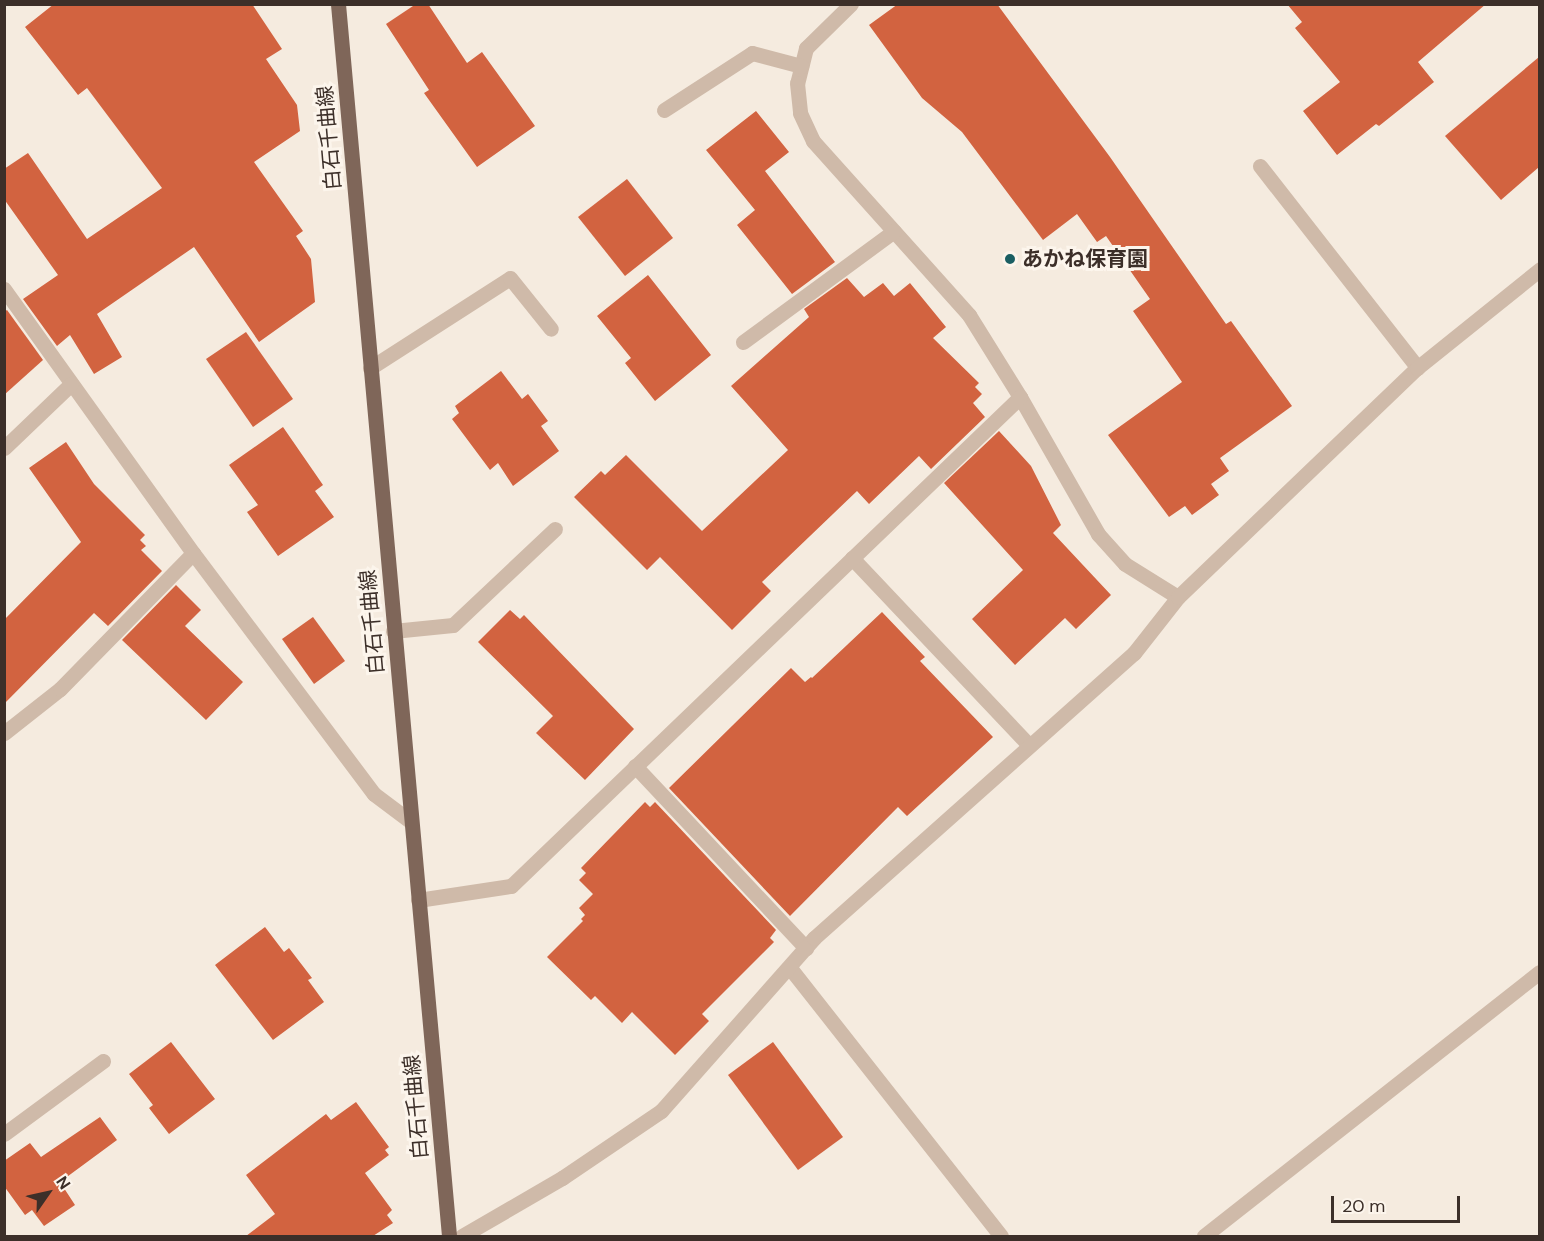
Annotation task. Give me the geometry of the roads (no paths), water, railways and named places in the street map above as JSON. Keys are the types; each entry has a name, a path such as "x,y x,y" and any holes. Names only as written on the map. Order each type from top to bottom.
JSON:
{"main road":[{"name":"白石千曲線","path":"338,4 449,1236"}],"street":[{"path":"851,4 806,48 801,66 797,83 800,113 813,141 969,315 1020,397 1098,534 1125,564 1178,597"},
{"path":"664,110 752,53 801,66"},
{"path":"1260,166 1418,368"},
{"path":"743,342 894,231"},
{"path":"462,1236 562,1178 661,1111 806,948 839,915 1134,653 1178,597 1418,368 1539,269"},
{"path":"370,368 510,278 551,329"},
{"path":"4,289 193,553 374,794 410,821"},
{"path":"4,448 71,384"},
{"path":"418,900 511,886 1020,397"},
{"path":"393,631 453,626 555,529"},
{"path":"4,733 60,689 193,553"},
{"path":"852,558 1029,745"},
{"path":"635,766 806,948"},
{"path":"789,968 1001,1236"},
{"path":"1204,1236 1539,972"},
{"path":"4,1134 103,1060"}],"place":[{"name":"あかね保育園","path":"1010,259"}]}
